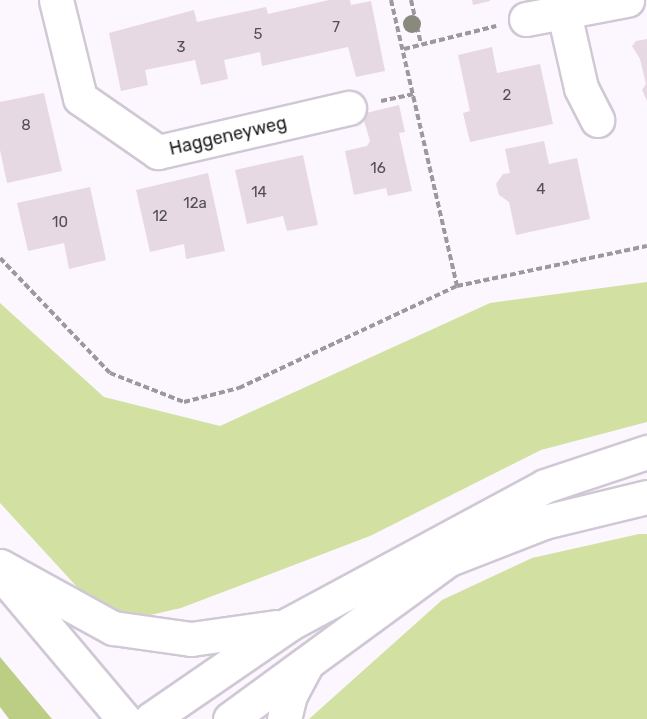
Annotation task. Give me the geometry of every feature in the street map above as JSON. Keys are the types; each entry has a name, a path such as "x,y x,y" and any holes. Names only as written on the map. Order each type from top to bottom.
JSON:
{"main road":[{"name":"Haggeneyweg","path":"56,0 80,98 158,152 349,108"},
{"path":"526,19 627,0"},
{"path":"564,13 581,88 597,120"},
{"path":"151,719 289,624 545,486 647,452"},
{"path":"230,719 310,658 447,560 544,522 647,497"},
{"path":"0,566 113,628 191,639 289,624"},
{"path":"0,572 124,719"},
{"path":"284,719 290,695 310,658"}],"path":[{"path":"391,0 457,286"},
{"path":"411,0 421,44"},
{"path":"404,49 526,19"},
{"path":"0,258 110,373 184,402 238,388 457,286 647,246"}],"green space":[{"path":"647,282 647,422 541,450 370,536 181,608 124,621 78,588 0,503 0,303 104,397 220,426 490,303"},
{"path":"647,534 647,719 309,719 442,600 532,558"},
{"path":"0,657 52,719 9,719 0,707"}],"building":[{"path":"329,0 350,0 351,5 371,1 385,71 356,77 348,47 262,66 260,52 224,60 228,79 201,85 195,60 145,70 148,85 121,91 109,33 194,10 197,22 266,7 268,14"},
{"path":"472,0 490,0 490,1 473,5"},
{"path":"647,39 647,101 642,90 646,84 640,59 632,46 636,41"},
{"path":"492,47 497,73 540,64 553,124 470,142 463,113 470,111 458,55"},
{"path":"44,93 62,171 7,183 0,150 0,102"},
{"path":"399,105 405,132 399,133 412,191 388,196 386,188 354,195 345,151 367,146 370,141 362,114"},
{"path":"544,141 549,164 577,158 590,219 516,235 509,202 499,195 496,184 503,174 510,173 505,149"},
{"path":"303,155 318,225 287,231 283,216 247,224 235,170"},
{"path":"208,173 225,251 186,259 184,244 150,252 136,190"},
{"path":"90,187 106,260 69,269 64,243 28,251 17,203"}]}
